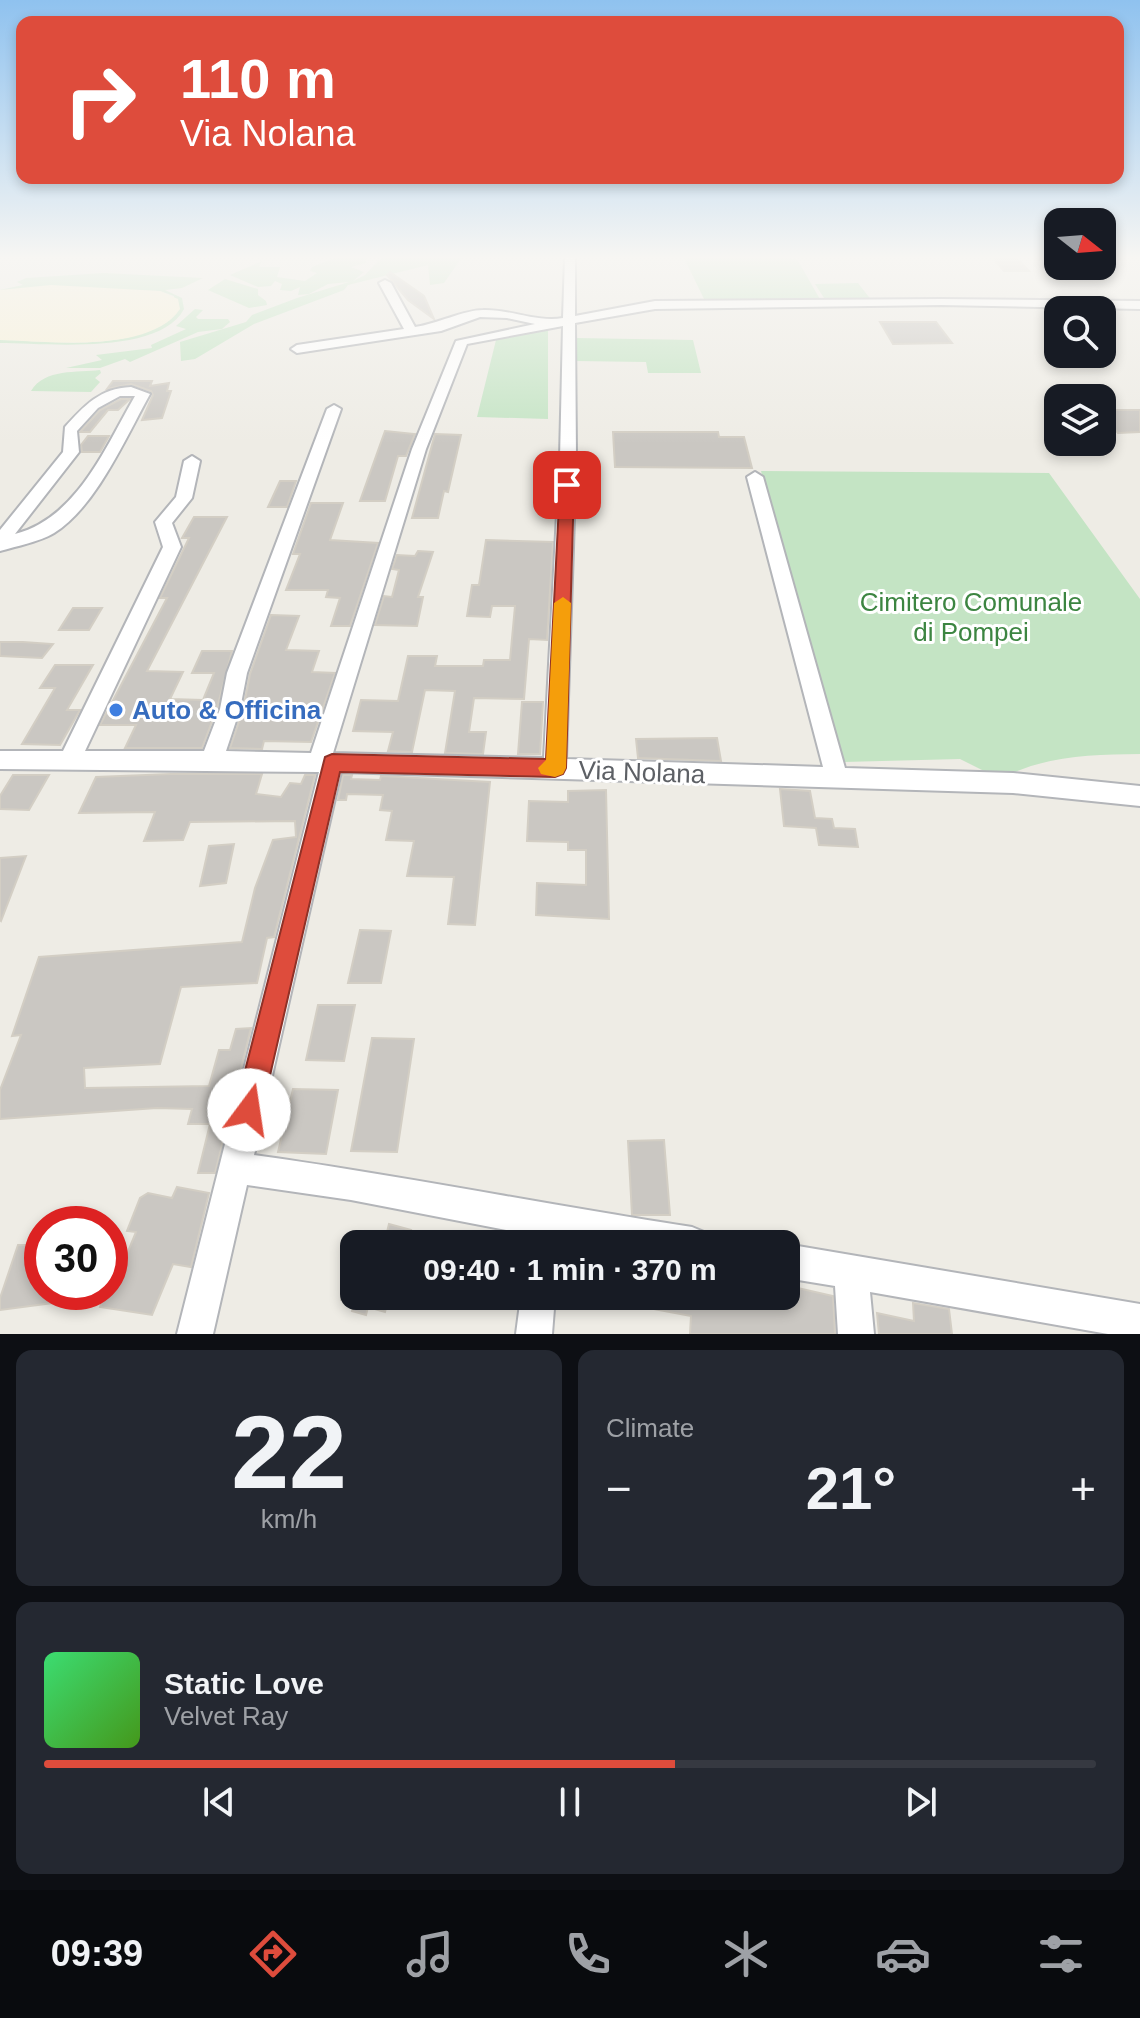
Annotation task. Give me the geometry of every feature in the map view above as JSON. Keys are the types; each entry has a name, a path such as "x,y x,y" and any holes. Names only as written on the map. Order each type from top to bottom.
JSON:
{"street":[{"path":"405,319 411,331"},
{"path":"297,349 441,327 462,319"},
{"path":"530,319 551,324"},
{"path":"195,1334 325,763 419,449 462,341 573,319"},
{"path":"555,768 568,458 569,320"},
{"path":"110,393 143,394 95,476 58,522 34,535 0,545 71,452 70,430 100,397 110,393"},
{"path":"212,760 230,709 237,673 334,409"},
{"path":"70,759 172,547 163,522 184,498 192,461"},
{"path":"755,477 837,779"},
{"name":"Via Nolana","path":"0,760 212,760 555,768 1013,783 1140,796"},
{"path":"235,1168 351,1184 532,1230"},
{"path":"800,1264 1140,1322"},
{"path":"851,1273 856,1334"},
{"path":"534,1334 537,1310"}],"green space":[{"path":"175,319 151,334 100,344 0,343 0,340 65,343 109,341 151,330"},
{"path":"184,319 228,319 230,322 222,329 198,332 130,362 125,359 100,368 66,368 102,360 96,355 152,348 151,345 186,329 176,326"},
{"path":"248,319 267,319 195,359 181,361 180,342"},
{"path":"548,326 548,419 477,417 497,336"},
{"path":"576,338 693,340 701,373 648,373 646,362 575,361"},
{"path":"100,370 101,373 95,378 100,382 91,392 31,391 44,378 53,375"},
{"name":"Cimitero Comunale di Pompei","path":"761,471 1049,473 1140,599 1140,754 1051,761 1000,779 960,759 843,762"}],"sand":[{"path":"0,319 170,319 146,333 122,339 96,342 0,340"}],"building":[{"path":"880,322 936,322 952,343 893,344"},
{"path":"113,381 152,381 150,386 169,383 167,391 171,391 162,418 142,420 153,395 151,391 131,384 107,389"},
{"path":"121,399 130,399 118,410 108,410 90,432 80,432 100,410"},
{"path":"1116,410 1140,410 1140,432 1118,433"},
{"path":"385,431 415,434 406,456 398,456 385,501 360,501"},
{"path":"613,432 718,432 719,437 744,437 752,468 615,467"},
{"path":"435,434 461,435 448,492 444,491 438,518 412,518"},
{"path":"88,436 109,436 100,452 82,452 81,445"},
{"path":"280,481 296,481 287,507 268,507"},
{"path":"311,503 343,503 330,540 378,543 350,626 331,626 340,598 326,597 328,590 286,590 300,554 293,554"},
{"path":"194,517 227,517 147,671 183,672 170,699 203,700 214,673 192,673 202,651 232,651 217,708 202,748 125,748 136,725 100,725 167,598 160,598 189,538 182,538"},
{"path":"486,540 553,542 547,640 529,639 524,699 474,698 469,732 486,732 483,754 445,753 455,691 425,690 412,752 388,751 393,732 353,731 361,700 398,701 408,656 437,656 435,666 483,666 484,660 510,660 515,606 492,606 490,617 467,616 472,585 479,585"},
{"path":"418,551 433,552 418,597 423,597 417,626 375,625 384,596 392,597 399,570 392,569 397,555 415,556"},
{"path":"73,608 102,608 89,630 59,630"},
{"path":"271,615 299,616 286,650 319,651 312,672 335,673 311,742 264,741 262,749 230,748 243,710 250,674"},
{"path":"0,642 53,644 42,658 0,656"},
{"path":"55,665 93,665 67,710 80,710 60,745 22,744 55,688 40,688"},
{"path":"522,702 543,702 540,754 518,754"},
{"path":"717,738 721,761 638,758 636,739"},
{"path":"262,774 256,794 281,797 290,783 301,784 305,775 315,775 274,937 267,938 257,983 181,987 160,1064 84,1068 85,1088 209,1086 219,1050 230,1050 236,1029 251,1028 215,1173 198,1173 210,1124 188,1124 192,1109 157,1108 0,1119 0,1090 21,1035 12,1036 39,957 242,942 255,888 273,840 296,837 295,821 190,822 183,840 144,841 155,812 79,813 96,777"},
{"path":"13,775 49,775 29,810 0,809 0,796"},
{"path":"343,775 352,775 351,779 380,780 381,776 490,782 475,925 448,924 454,877 407,876 414,841 386,840 392,811 380,810 383,795 347,794 346,800 338,800"},
{"path":"780,789 810,791 815,818 832,819 834,828 855,829 858,847 819,845 816,828 784,826"},
{"path":"606,790 609,919 536,915 537,883 586,885 586,850 568,850 568,842 527,841 529,801 568,802 568,791"},
{"path":"234,844 226,883 200,886 209,846"},
{"path":"26,856 1,921 0,858"},
{"path":"360,930 391,931 381,983 348,983"},
{"path":"318,1005 355,1005 344,1061 306,1060"},
{"path":"372,1038 414,1039 397,1152 351,1151"},
{"path":"293,1089 338,1090 326,1154 278,1152"},
{"path":"664,1140 670,1215 632,1215 628,1141"},
{"path":"177,1187 209,1193 191,1267 173,1264 152,1315 120,1310 128,1310 128,1252 136,1232 128,1231 128,1228 140,1198 148,1193 172,1198"},
{"path":"389,1224 411,1230 388,1230"},
{"path":"18,1245 24,1245 24,1307 0,1310 0,1298"},
{"path":"800,1288 833,1296 835,1334 690,1334 691,1316 659,1310 800,1310"},
{"path":"913,1303 949,1309 952,1334 879,1334 877,1313 914,1321"},
{"path":"352,1310 367,1310 366,1315"}],"slow traffic":[{"path":"548,768 555,768 563,603"}],"place":[{"name":"Auto & Officina","path":"116,710"}],"route":[{"path":"249,1110 332,763 555,768 567,485"}]}
